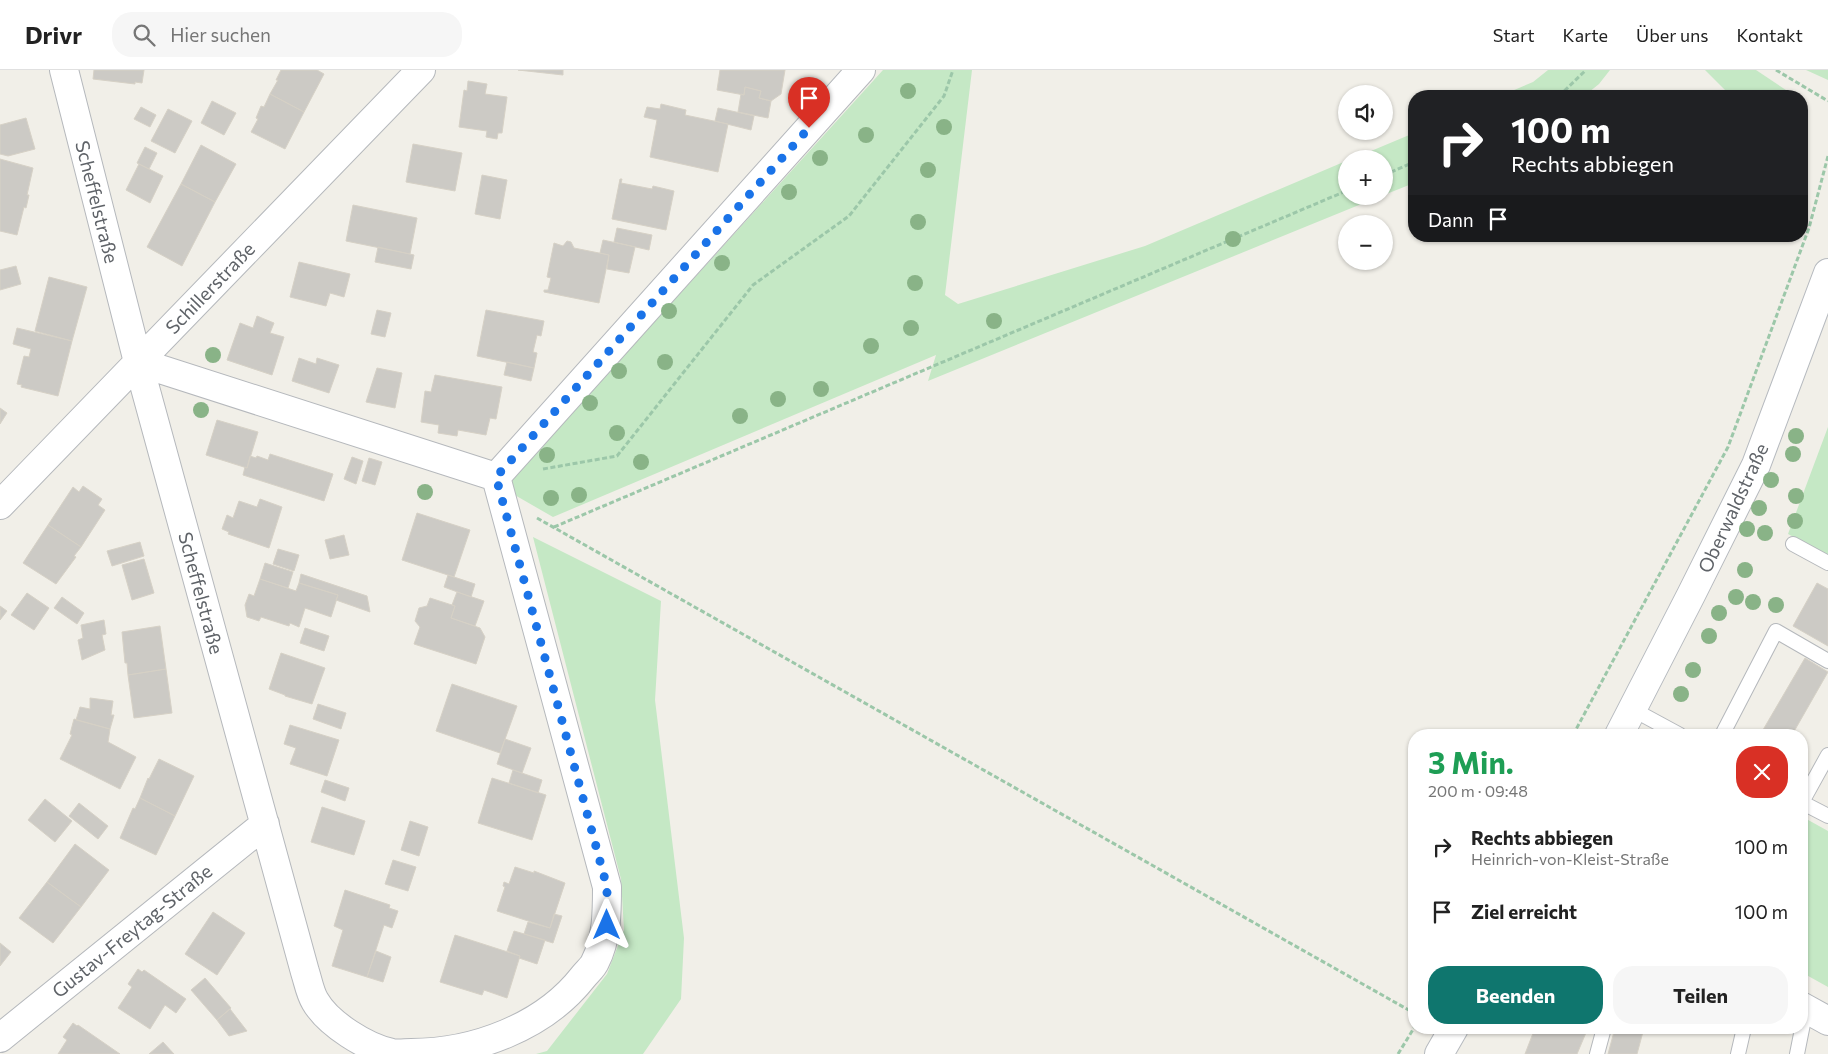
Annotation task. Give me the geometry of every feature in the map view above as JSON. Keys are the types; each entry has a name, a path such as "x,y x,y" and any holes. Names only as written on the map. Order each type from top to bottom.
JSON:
{"street":[{"name":"Scheffelstraße","path":"64,70 138,362 305,972 315,1001 336,1026 361,1041 392,1054"},
{"name":"Schillerstraße","path":"0,505 421,70"},
{"path":"498,487 861,70"},
{"name":"Oberwaldstraße","path":"1622,729 1756,465 1828,273"},
{"path":"138,362 498,487"},
{"path":"392,1054 433,1053 482,1042 519,1028 556,1004 576,986 595,962 607,925 607,887 498,487"},
{"name":"Gustav-Freytag-Straße","path":"0,1038 264,824"},
{"path":"1439,1054 1451,1034"}],"lane":[{"path":"1793,544 1828,563"},
{"path":"1725,729 1776,632 1828,661"},
{"path":"1632,709 1669,729"},
{"path":"1808,791 1828,755"},
{"path":"1808,805 1828,816"},
{"path":"1597,1054 1602,1034"},
{"path":"1738,1054 1743,1034"},
{"path":"1797,1054 1804,1034"}],"path":[{"path":"498,487 618,456 753,285 849,216 944,96 953,70"},
{"path":"1565,90 1586,70"},
{"path":"1776,70 1828,101"},
{"path":"1808,231 1828,156"},
{"path":"1393,171 1408,165"},
{"path":"554,527 1338,194"},
{"path":"1575,729 1728,447 1804,242"},
{"path":"498,487 554,527 1408,1010"},
{"path":"1398,1054 1410,1034"}],"green space":[{"path":"883,70 972,70 945,295 958,304 1145,246 1338,164 1338,205 1359,205 928,381 936,355 553,517 513,494 510,481"},
{"path":"1548,70 1610,70 1592,90 1514,90 1533,82"},
{"path":"1705,70 1756,70 1786,90 1725,90"},
{"path":"1806,70 1828,70 1828,80"},
{"path":"1408,136 1408,185 1393,191 1393,150 1373,150"},
{"path":"1828,427 1828,555 1788,534"},
{"path":"533,537 661,601 655,700 684,938 681,999 643,1054 536,1054 547,1051 607,974 624,930 621,879"},
{"path":"1808,820 1828,831 1828,987 1808,976"}],"building":[{"path":"94,70 144,70 142,83 135,82 135,84 93,79"},
{"path":"281,70 317,70 324,74 304,112 270,94"},
{"path":"518,70 563,70 563,75"},
{"path":"720,70 785,70 781,94 771,101 759,98 761,91 745,87 744,95 717,90"},
{"path":"468,81 487,84 485,94 507,97 502,133 498,133 497,139 486,137 487,131 459,127 464,90 467,91"},
{"path":"745,87 761,91 759,98 771,101 768,118 738,112 741,94 744,95"},
{"path":"270,94 304,112 285,149 251,132 258,119 256,118 261,106 264,107"},
{"path":"212,101 236,113 224,135 201,123"},
{"path":"661,104 686,110 685,115 728,124 718,172 650,157 657,120 644,117 647,107 660,109"},
{"path":"141,107 156,115 150,127 134,119"},
{"path":"718,108 754,116 751,130 715,121"},
{"path":"168,109 192,121 175,153 151,141"},
{"path":"26,118 35,149 8,156 0,154 0,125"},
{"path":"413,144 462,153 455,191 406,182"},
{"path":"201,145 236,164 215,202 181,184"},
{"path":"145,147 157,153 149,169 137,163"},
{"path":"0,159 33,168 26,208 24,207 17,235 0,231"},
{"path":"139,164 163,176 150,203 126,190"},
{"path":"482,175 507,180 500,219 475,214"},
{"path":"620,179 622,179 621,183 652,189 653,186 674,191 666,230 612,219"},
{"path":"181,184 215,202 182,266 147,247"},
{"path":"353,205 417,218 410,254 346,241"},
{"path":"617,228 652,235 649,250 614,242"},
{"path":"603,240 635,247 629,273 607,269 609,255 600,253"},
{"path":"567,241 571,242 574,248 609,255 599,303 544,292 544,290 548,290 551,278 547,277 554,243 563,246"},
{"path":"378,247 414,255 411,269 375,262"},
{"path":"299,262 350,274 344,297 330,293 326,306 290,297"},
{"path":"16,266 21,284 0,290 0,270"},
{"path":"49,277 87,287 72,341 35,331"},
{"path":"377,310 391,313 385,337 371,334"},
{"path":"486,310 544,321 541,336 537,335 533,352 537,353 534,368 477,356"},
{"path":"257,316 274,323 270,333 284,337 272,375 227,360 240,323 253,328"},
{"path":"17,328 72,341 58,396 21,387 22,385 17,384 24,356 29,357 31,349 13,344"},
{"path":"299,358 316,364 317,358 339,365 329,393 292,381"},
{"path":"507,362 534,368 531,381 504,375"},
{"path":"377,368 402,373 395,408 366,402"},
{"path":"435,375 502,387 496,419 490,418 486,435 458,430 457,436 438,433 439,425 421,422 425,391 431,392"},
{"path":"0,408 7,413 0,424"},
{"path":"217,420 258,432 247,468 206,455"},
{"path":"270,454 333,474 324,501 243,475 250,456 256,458 257,456 268,460"},
{"path":"352,457 363,461 356,484 344,479"},
{"path":"369,458 382,462 375,485 362,481"},
{"path":"83,486 102,499 98,505 105,510 81,547 48,525 73,487 79,492"},
{"path":"260,499 282,507 269,548 228,534 229,532 222,529 227,515 233,518 239,501 257,507"},
{"path":"417,513 470,530 454,577 402,560"},
{"path":"48,525 81,547 56,584 23,563"},
{"path":"344,535 349,555 330,559 325,540"},
{"path":"140,542 144,556 112,566 107,551"},
{"path":"278,549 299,555 294,571 273,564"},
{"path":"144,559 154,593 132,600 122,565"},
{"path":"265,563 293,572 288,588 260,579"},
{"path":"301,574 367,596 370,612 336,600 338,595 299,583"},
{"path":"448,575 475,584 471,597 444,587"},
{"path":"260,579 296,591 299,583 338,595 331,617 305,608 299,627 290,623 289,626 261,617 259,621 247,617 245,605 249,594 254,596"},
{"path":"1817,583 1828,589 1828,646 1793,626"},
{"path":"457,592 484,601 475,626 451,618 455,606 452,605"},
{"path":"27,593 49,608 34,630 11,615"},
{"path":"62,597 84,613 77,624 54,608"},
{"path":"430,598 455,606 451,618 480,628 485,637 476,664 414,644 420,627 415,621 419,608 427,606"},
{"path":"0,606 7,611 0,620"},
{"path":"104,620 106,634 102,635 105,650 82,660 78,640 83,638 81,625"},
{"path":"160,626 166,669 128,675 122,632"},
{"path":"305,628 329,636 324,651 300,643"},
{"path":"281,653 325,668 312,704 269,689"},
{"path":"1805,658 1828,672 1795,729 1764,729"},
{"path":"166,669 172,713 134,718 128,675"},
{"path":"452,684 517,706 500,753 436,731"},
{"path":"90,698 113,701 111,715 114,715 110,729 76,720 80,707 90,709"},
{"path":"318,704 346,713 341,729 313,719"},
{"path":"74,719 110,729 108,742 136,757 120,789 60,759 72,735 70,734"},
{"path":"290,725 339,740 327,776 290,764 296,748 284,744"},
{"path":"505,739 531,748 522,773 497,764"},
{"path":"159,759 194,776 175,816 140,798 148,778"},
{"path":"513,770 542,780 538,793 509,783"},
{"path":"492,778 546,795 532,840 478,823"},
{"path":"325,780 349,788 345,801 321,792"},
{"path":"140,798 175,816 156,855 120,838 133,808 135,809"},
{"path":"45,799 72,821 55,842 28,820"},
{"path":"79,803 108,826 98,839 69,816"},
{"path":"322,807 365,821 354,855 311,842"},
{"path":"410,821 428,827 419,856 401,850"},
{"path":"75,844 109,870 81,907 47,882"},
{"path":"393,860 416,867 408,891 385,884"},
{"path":"515,867 534,873 534,871 565,883 550,928 497,911 505,887 503,886 504,882 509,884"},
{"path":"47,882 81,907 53,943 19,918"},
{"path":"345,890 390,905 389,908 398,911 392,928 384,925 367,977 332,966 343,930 334,926"},
{"path":"213,912 245,933 217,975 185,954"},
{"path":"554,914 562,916 553,943 524,934 528,922 550,928"},
{"path":"514,931 545,940 537,964 519,958 520,956 507,951"},
{"path":"455,935 520,956 507,998 484,990 482,995 440,982"},
{"path":"0,943 11,952 0,966"},
{"path":"376,951 391,957 383,982 367,977"},
{"path":"138,969 142,972 144,970 186,999 176,1013 165,1005 150,1029 118,1008 132,987 128,984"},
{"path":"205,978 231,1008 217,1020 191,990"},
{"path":"230,1009 247,1031 229,1036 217,1020"},
{"path":"73,1023 120,1054 58,1054 67,1040 63,1037"},
{"path":"1533,1034 1585,1034 1577,1054 1525,1054"},
{"path":"1613,1034 1642,1034 1637,1054 1608,1054"},
{"path":"163,1042 174,1054 149,1054"}],"route":[{"path":"607,925 607,887 496,477 809,128"}]}
